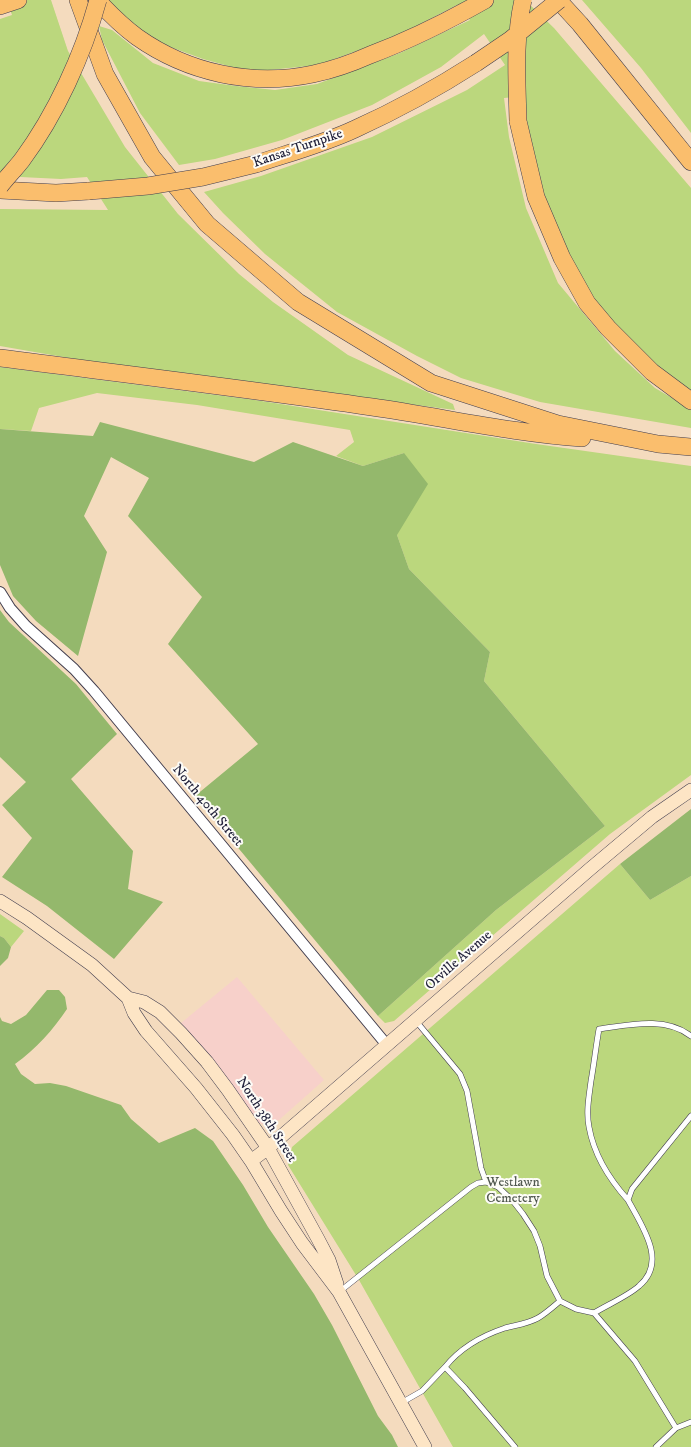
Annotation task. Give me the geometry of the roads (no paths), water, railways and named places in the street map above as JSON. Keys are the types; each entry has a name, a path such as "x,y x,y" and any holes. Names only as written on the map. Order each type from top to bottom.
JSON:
{"highway":[{"path":"0,6 18,0"},
{"path":"78,0 105,74 152,157 208,224 298,302 432,383 558,424 658,444"},
{"path":"0,186 26,153 44,126 63,91 79,54 98,0 117,21 136,36 156,49 182,62 208,71 234,77 257,79 286,78 313,74 350,63 396,45 443,23 485,0"},
{"path":"523,0 520,12 517,63 518,121 536,197 562,258 587,303 608,328 652,372 691,401"},
{"path":"547,0 580,24"},
{"path":"559,0 691,162"},
{"name":"Kansas Turnpike","path":"0,190 56,193 148,186 203,177 256,164 309,147 354,130 438,87 510,40 559,0"},
{"path":"0,358 261,391 554,436 691,446"}],"main road":[{"name":"Orville Avenue","path":"252,1161 590,868 652,817 691,790"},
{"name":"North 38th Street","path":"0,901 33,921 92,965 128,998 134,1013 146,1031 196,1088 252,1161 281,1212 339,1292 425,1447"},
{"name":"North 38th Street","path":"128,998 144,1002 160,1012 181,1033 215,1073 268,1148 326,1253 339,1292"}],"street":[{"name":"North 40th Street","path":"0,592 10,608 26,626 74,669 94,691 386,1044"}],"lane":[{"path":"415,1020 460,1074 467,1092 481,1168 486,1182"},
{"path":"594,1313 638,1288 652,1270 653,1258 650,1243 628,1200 612,1180 593,1144 589,1126 588,1107 599,1029 646,1024 666,1024 678,1028 691,1036"},
{"path":"628,1200 632,1189 691,1116"},
{"path":"339,1292 471,1187 478,1183 486,1182 498,1187 512,1200 534,1231 540,1246 548,1276 560,1301 576,1309 594,1313 636,1361 676,1428"},
{"path":"401,1404 422,1391 461,1350 476,1340 489,1334 527,1323 538,1318 560,1301"},
{"path":"445,1366 515,1447"},
{"path":"656,1447 676,1428 691,1422"}],"park label":[{"name":"Westlawn Cemetery","path":"513,1192"}]}
